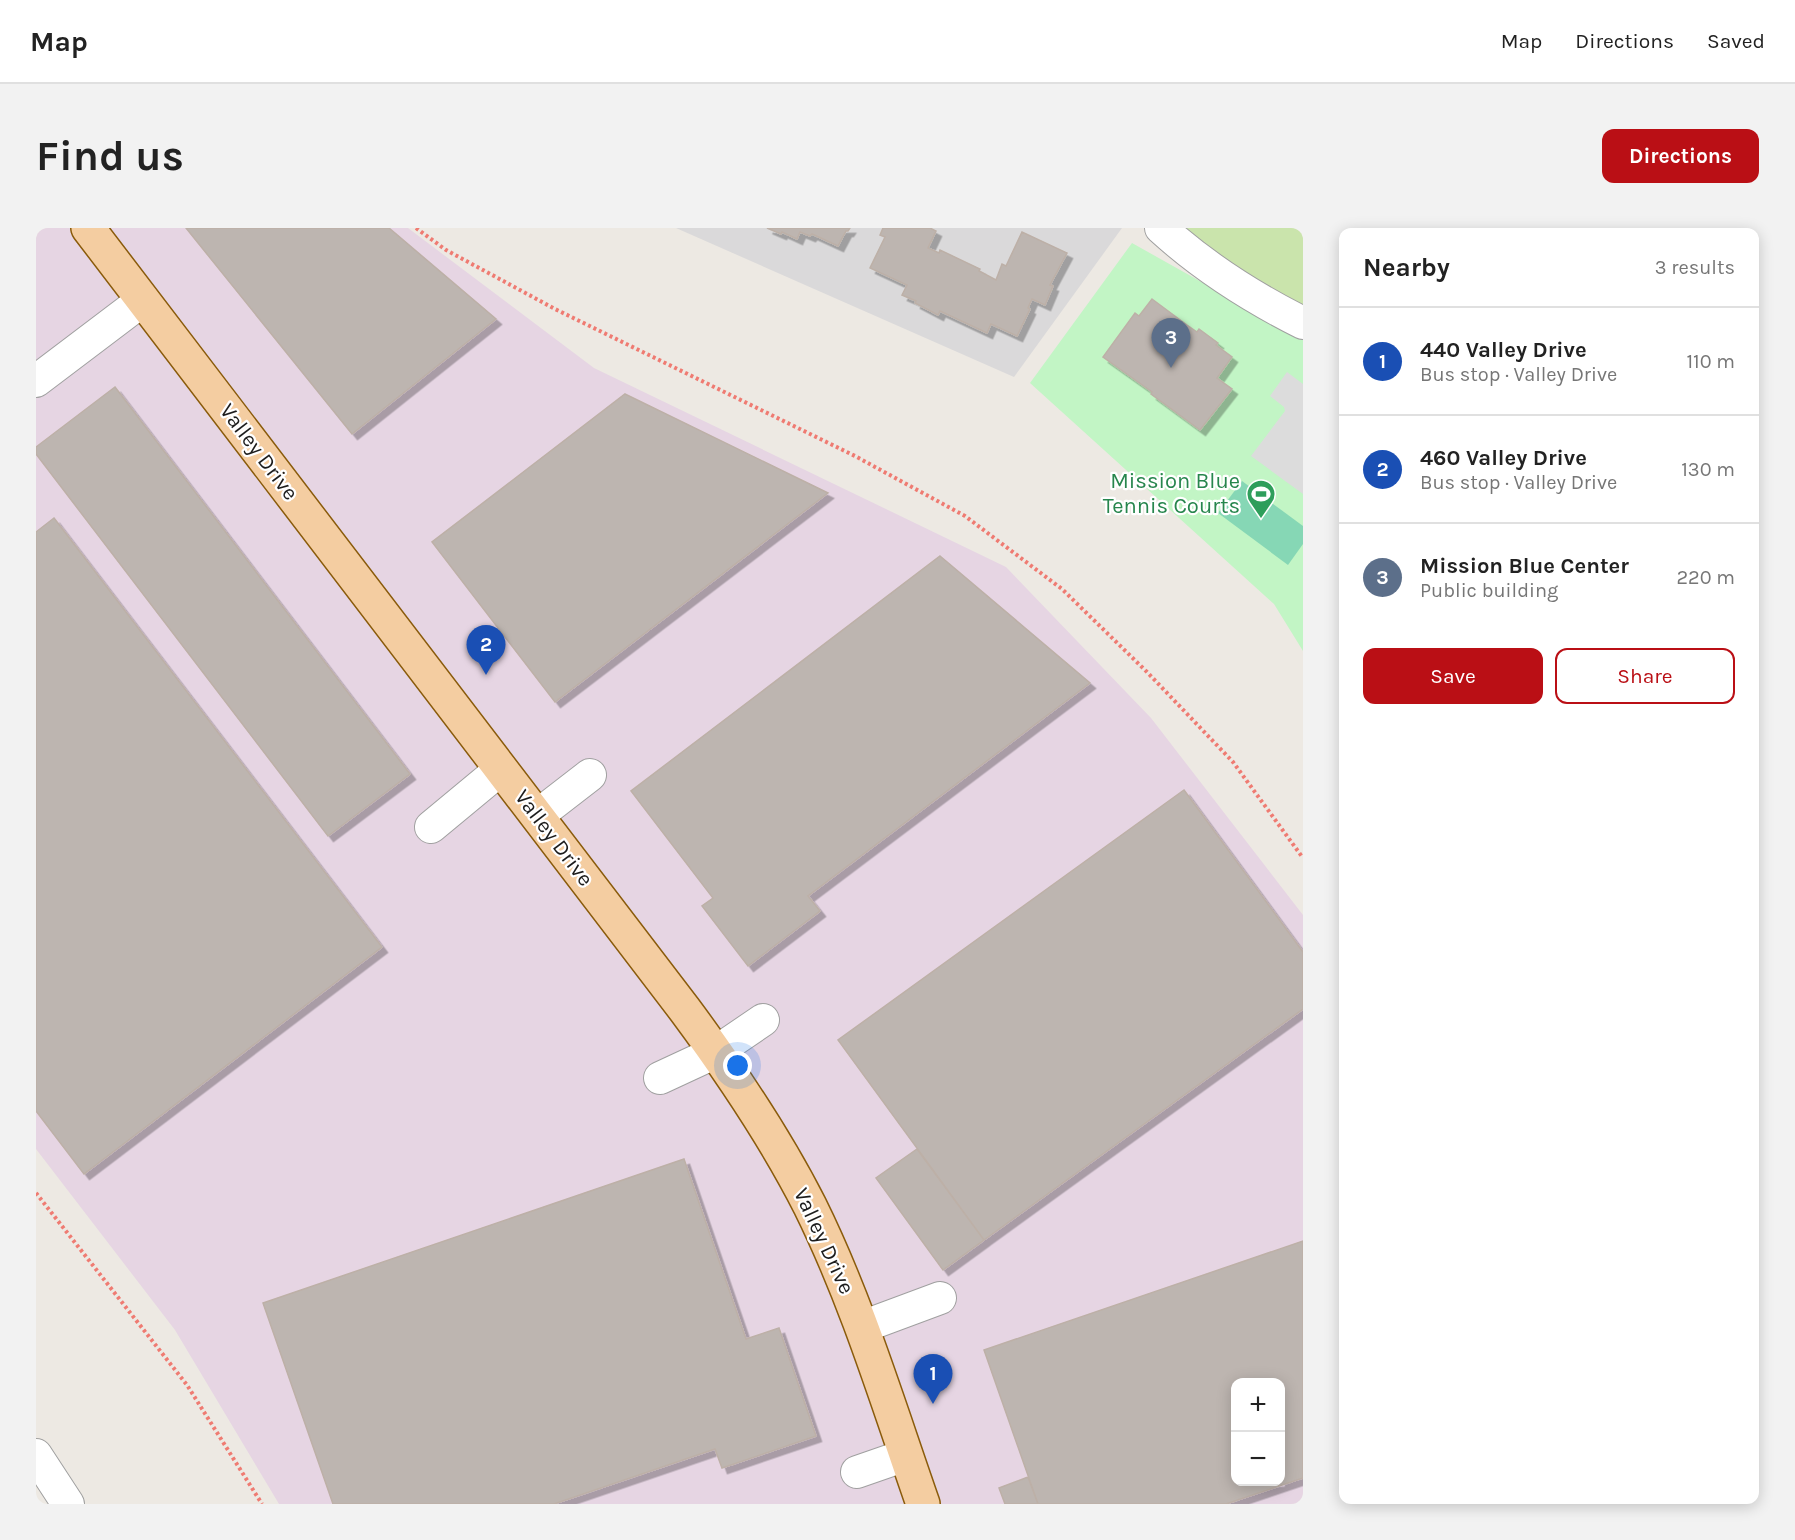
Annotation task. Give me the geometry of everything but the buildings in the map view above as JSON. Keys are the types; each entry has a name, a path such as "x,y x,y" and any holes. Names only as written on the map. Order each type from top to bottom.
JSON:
{"main road":[{"name":"Valley Drive","path":"88,228 716,1052 758,1115 799,1185 834,1257 862,1327 923,1504"}],"street":[{"path":"1161,228 1208,267 1243,291 1303,323"},
{"path":"36,381 143,300"},
{"path":"431,827 501,769"},
{"path":"537,816 590,775"},
{"path":"660,1078 716,1052 763,1020"},
{"path":"862,1327 940,1298"},
{"path":"857,1472 906,1455"},
{"path":"36,1457 68,1504"}],"path":[{"path":"416,228 446,250 555,309 855,456 965,516 1062,589 1147,672 1233,762 1303,858"},
{"path":"36,1193 187,1385 262,1504"}],"shaded area":[{"path":"36,228 408,228 594,368 1006,567 1151,718 1303,915 1303,1504 279,1504 175,1330 36,1149"},
{"path":"676,228 1122,228 1014,377"},
{"path":"1287,372 1303,384 1303,494 1251,456 1285,411 1284,407 1270,396"}],"green space":[{"path":"1161,228 1303,228 1303,323"},
{"path":"1132,243 1303,339 1303,651 1274,604 1030,383"},
{"name":"Mission Blue Tennis Courts","path":"1242,481 1303,526 1303,544 1288,565 1218,513"}],"place":[{"name":"Mission Blue Center","path":"1171,368"},
{"name":"Mission Blue Tennis Courts","path":"1261,520"},
{"name":"460 Valley Drive","path":"486,675"},
{"name":"440 Valley Drive","path":"933,1404"}]}
